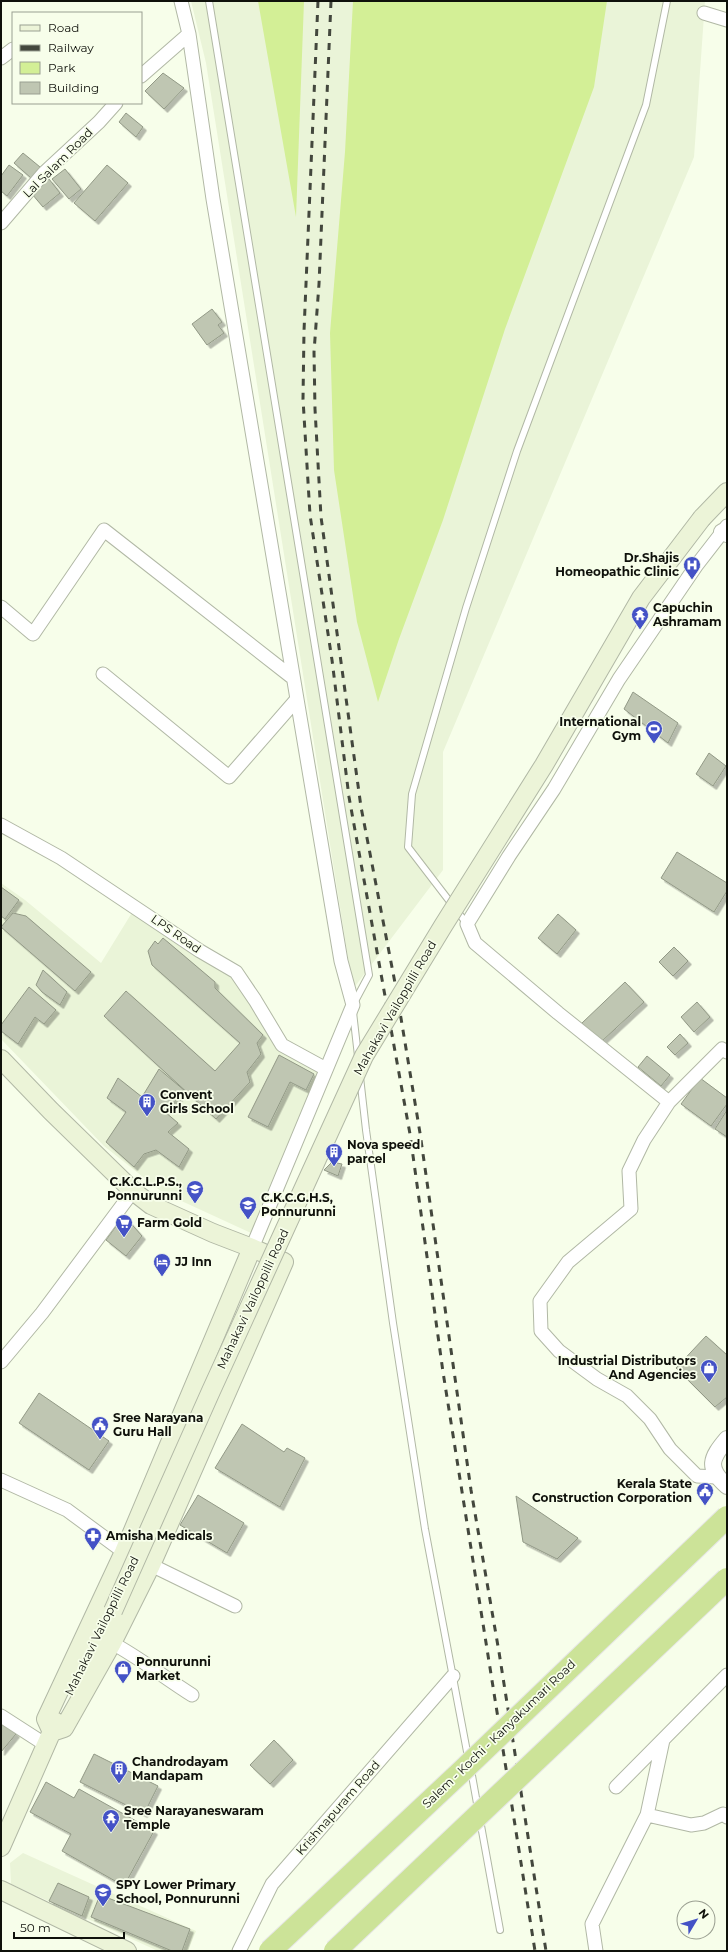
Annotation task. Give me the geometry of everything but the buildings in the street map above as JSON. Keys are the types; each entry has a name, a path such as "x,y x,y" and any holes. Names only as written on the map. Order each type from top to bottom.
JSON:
{"highway":[{"name":"Salem - Kochi - Kanyakumari Road","path":"270,1951 463,1770 727,1517"},
{"path":"335,1951 727,1579"}],"main road":[{"name":"Mahakavi Vailoppilli Road","path":"1,1847 68,1694 113,1611 214,1384 364,1056 544,764 641,598 702,518 727,492"},
{"path":"1,1058 51,1111 133,1191 151,1206 213,1233 252,1248 284,1262 151,1565 112,1643 64,1728 49,1739 46,1719 124,1552 252,1248"},
{"path":"1,1890 127,1951"}],"street":[{"path":"181,1 189,34 213,199 296,699 341,960 353,1005 252,1248"},
{"path":"704,13 727,20"},
{"path":"142,75 189,34"},
{"path":"1,58 12,50"},
{"name":"Lal Salam Road","path":"1,223 44,172 94,127 115,104"},
{"path":"1,606 33,634 104,530 293,678"},
{"path":"669,1102 558,1013 475,943 467,924 509,856 554,789 619,679 696,566 725,531"},
{"path":"103,674 229,777 296,699"},
{"name":"LPS Road","path":"1,825 61,858 200,951 236,972 282,1045 326,1069"},
{"path":"722,1481 697,1476 670,1449 650,1419 627,1396 597,1379 559,1351 541,1331 540,1301 568,1262 631,1209 629,1171 644,1140 669,1102 722,1049 727,1052"},
{"path":"1,1362 42,1313 133,1191"},
{"path":"722,1481 713,1464 716,1452 727,1439"},
{"path":"1,1480 67,1510 124,1552"},
{"path":"151,1565 235,1606"},
{"path":"112,1643 129,1652 192,1696"},
{"path":"616,1787 727,1675"},
{"name":"Krishnapuram Road","path":"239,1951 272,1884 453,1676"},
{"path":"1,1716 49,1739"},
{"path":"596,1951 592,1924 647,1815 663,1740"},
{"path":"647,1815 691,1826 704,1823 723,1814 727,1817"}],"lane":[{"path":"209,1 369,975 353,1005 366,1130 393,1323 425,1529 500,1930"},
{"path":"467,924 408,847 412,794 466,608 517,451 646,105 667,1"}],"shaded area":[{"path":"191,1 705,1 694,157 443,752 443,870 353,989 206,63"},
{"path":"1,883 25,900 101,963 133,911 233,976 279,1048 321,1071 251,1233 162,1192 104,1146 1,1039"},
{"name":"SPY Lower Primary School, Ponnurunni","path":"23,1853 196,1931 188,1951 158,1951 11,1884 10,1863"}],"green space":[{"path":"258,1 304,1 296,217"},
{"path":"353,1 607,1 594,87 505,329 443,520 399,639 378,702 357,622 334,470 330,333 345,152"}],"railway":[{"path":"318,1 304,331 303,399 310,515 332,660 349,797 410,1134 443,1372 535,1951"},
{"path":"331,1 319,284 314,352 315,409 321,517 361,807 396,988 420,1133 471,1490 499,1652 546,1951"}],"place":[{"name":"Dr.Shajis Homeopathic Clinic","path":"692,580"},
{"name":"Capuchin Ashramam","path":"640,630"},
{"name":"International Gym","path":"654,744"},
{"name":"Convent Girls School","path":"147,1117"},
{"name":"Nova speed parcel","path":"334,1167"},
{"name":"C.K.C.L.P.S., Ponnurunni","path":"195,1204"},
{"name":"C.K.C.G.H.S, Ponnurunni","path":"248,1220"},
{"name":"Farm Gold","path":"124,1238"},
{"name":"JJ Inn","path":"162,1277"},
{"name":"Industrial Distributors And Agencies","path":"709,1383"},
{"name":"Sree Narayana Guru Hall","path":"100,1440"},
{"name":"Kerala State Construction Corporation","path":"705,1506"},
{"name":"Amisha Medicals","path":"93,1551"},
{"name":"Ponnurunni Market","path":"123,1684"},
{"name":"Chandrodayam Mandapam","path":"119,1784"},
{"name":"Sree Narayaneswaram Temple","path":"111,1833"},
{"name":"SPY Lower Primary School, Ponnurunni","path":"103,1907"}]}
